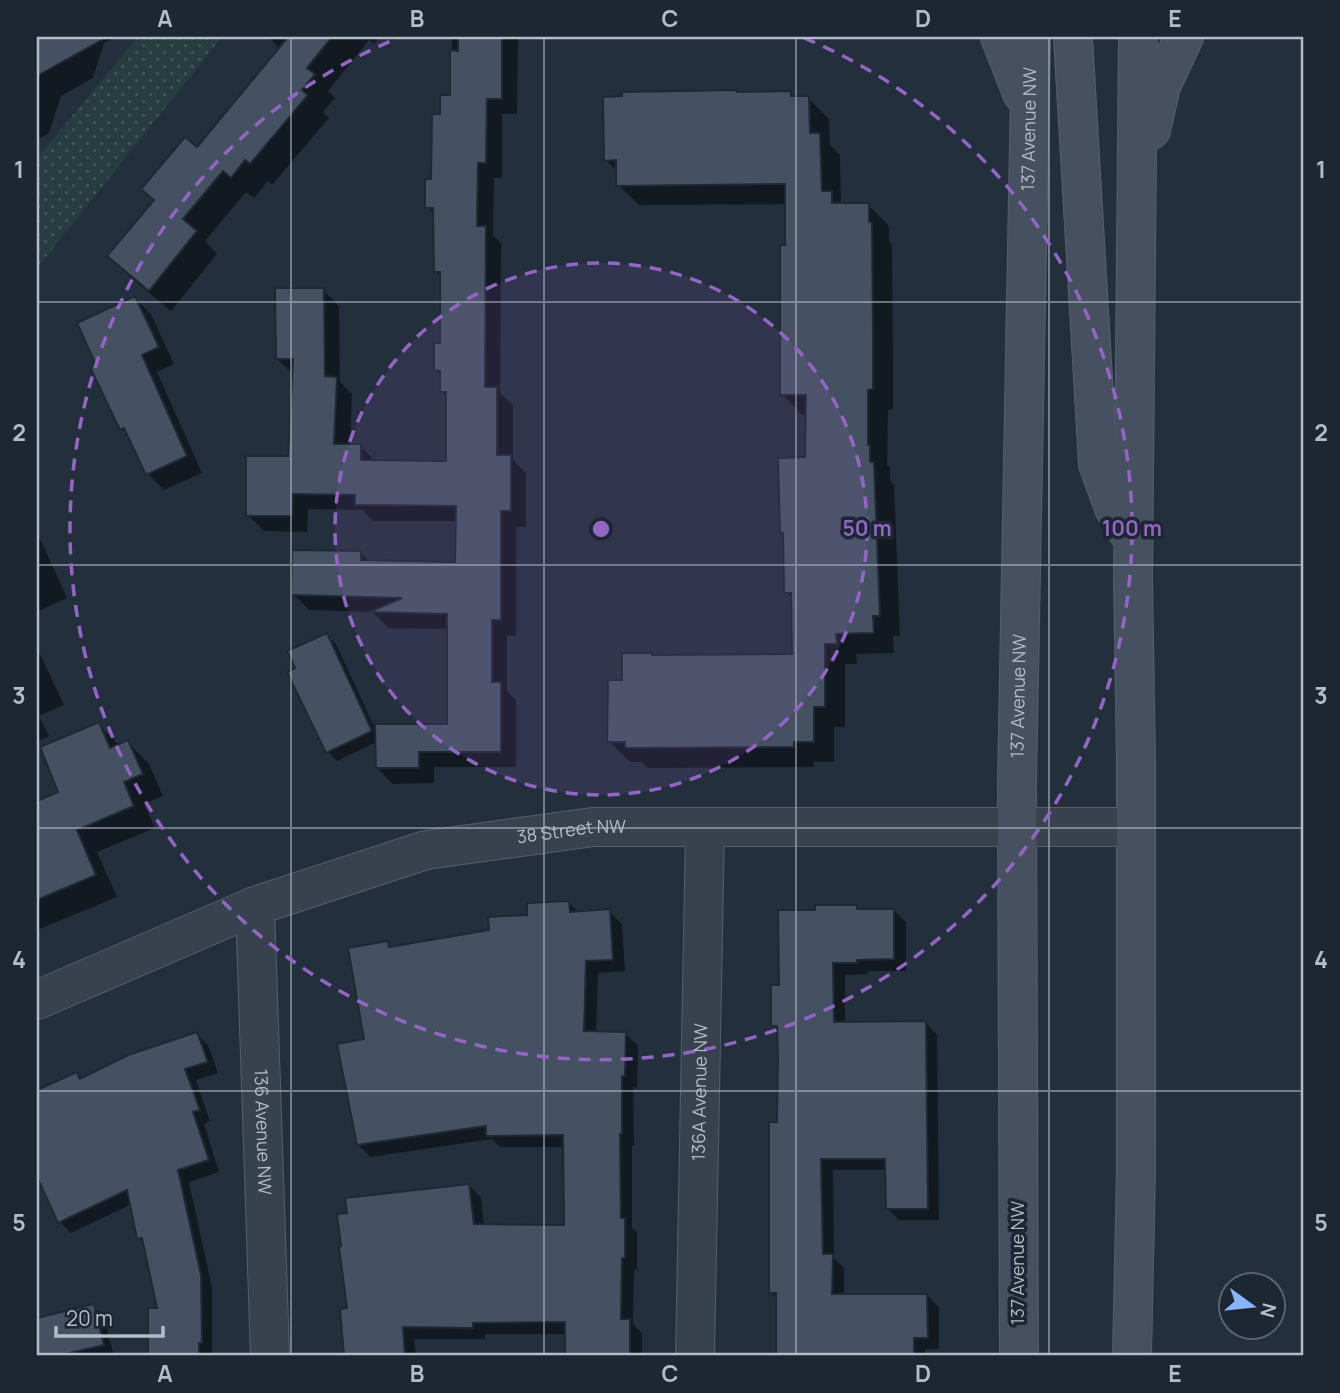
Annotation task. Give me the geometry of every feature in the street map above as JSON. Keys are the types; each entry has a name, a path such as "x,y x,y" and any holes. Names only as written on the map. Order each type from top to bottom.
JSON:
{"main road":[{"path":"1000,37 1031,114"},
{"name":"137 Avenue NW","path":"1018,1356 1017,782 1031,37"},
{"path":"1073,37 1098,464 1114,508 1133,539"},
{"path":"1132,1356 1136,1170 1133,539 1138,37"},
{"path":"1138,194 1161,86 1184,37"}],"street":[{"name":"38 Street NW","path":"37,1000 255,906 426,850 593,827 1135,827"},
{"name":"136A Avenue NW","path":"695,1356 705,829"},
{"name":"136 Avenue NW","path":"255,906 270,1356"}],"green space":[{"path":"138,37 222,37 37,268 37,158"}],"building":[{"path":"37,37 107,37 37,76"},
{"path":"288,37 332,37 307,68 315,74 302,90 308,95 250,164 245,160 231,178 223,171 183,219 197,231 149,291 107,256 154,200 141,189 185,137 197,147"},
{"path":"458,37 502,37 502,99 487,99 486,163 478,163 477,226 486,226 485,387 497,387 497,455 511,455 511,511 501,511 501,620 492,620 492,682 501,682 501,752 419,752 419,768 376,768 375,724 447,724 447,614 370,612 402,598 291,595 292,550 361,551 361,560 455,562 456,506 355,505 355,495 293,494 292,516 246,516 246,456 288,456 293,359 276,359 275,288 324,288 325,376 337,377 334,444 361,444 361,460 446,461 446,392 440,392 440,371 434,370 434,343 440,343 440,272 434,272 433,208 425,208 425,179 431,179 432,114 440,114 440,95 450,95 450,50 458,51"},
{"path":"791,91 791,96 809,96 810,133 820,133 822,191 832,191 832,203 869,203 869,222 872,222 873,389 868,390 868,445 870,462 874,462 880,616 873,616 874,633 836,634 837,644 825,644 825,707 814,707 814,742 794,742 794,747 625,748 625,742 607,742 608,680 622,680 622,653 792,654 791,593 784,593 778,458 805,457 806,395 780,395 780,245 785,245 785,184 616,186 616,160 604,161 603,97 622,96 622,92"},
{"path":"135,296 159,347 142,355 187,456 146,475 124,428 120,430 90,367 96,365 77,323"},
{"path":"327,633 372,731 326,753 287,672 295,668 287,651"},
{"path":"99,722 110,748 128,740 143,774 124,782 134,806 77,830 96,875 37,900 37,801 58,792 40,747"},
{"path":"569,901 570,912 610,909 613,960 586,961 584,1031 626,1032 620,1134 621,1218 625,1218 621,1319 630,1319 630,1356 565,1356 565,1322 473,1323 473,1328 403,1327 405,1356 344,1356 340,1309 347,1308 337,1214 347,1213 345,1198 469,1184 474,1224 564,1225 563,1135 486,1136 486,1126 357,1145 337,1044 364,1039 348,948 388,941 389,947 489,930 488,917 527,915 527,903"},
{"path":"815,905 857,905 857,909 894,909 894,959 833,963 834,1022 926,1021 928,1209 886,1209 885,1159 821,1159 823,1254 833,1254 832,1294 927,1294 928,1338 914,1338 914,1356 776,1356 776,1293 769,1293 769,1122 777,1122 778,1057 777,1026 771,1026 771,985 779,985 778,910 815,910"},
{"path":"197,1032 208,1062 185,1069 200,1110 193,1112 209,1160 178,1170 201,1275 202,1343 199,1343 199,1356 148,1356 148,1308 157,1308 142,1238 137,1239 127,1190 58,1223 37,1177 37,1090 77,1072 80,1079 128,1055"},
{"path":"94,1304 104,1345 57,1356 37,1356 37,1318"}]}
